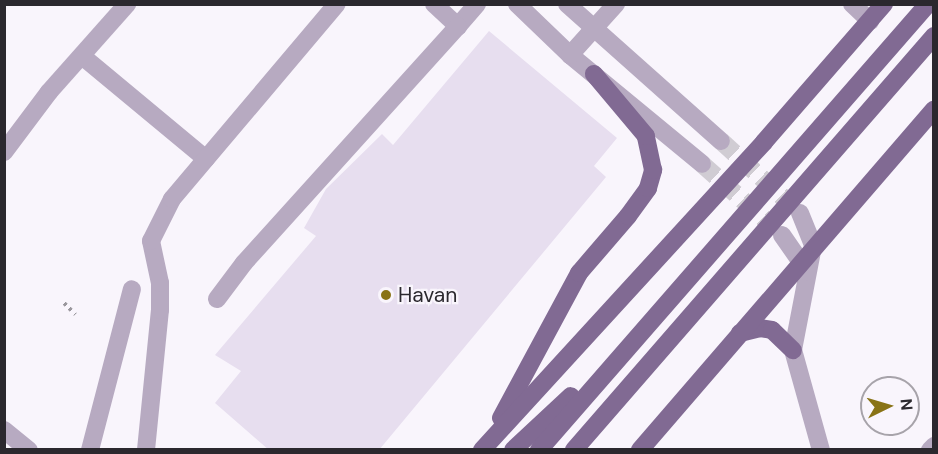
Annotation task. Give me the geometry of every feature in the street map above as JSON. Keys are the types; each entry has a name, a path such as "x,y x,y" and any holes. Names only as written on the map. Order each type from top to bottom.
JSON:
{"main road":[{"path":"480,450 884,4"},
{"path":"539,450 928,4"},
{"path":"574,450 933,36"},
{"path":"480,450 503,416 579,273 628,216 648,188 653,170 646,136 594,74"},
{"path":"640,450 740,333 803,266 813,246 933,109"},
{"path":"513,450 687,279"},
{"path":"740,333 760,328 772,330 793,350"}],"street":[{"path":"4,152 49,92 127,4"},
{"path":"146,450 160,309 160,283 151,241 172,199 337,4"},
{"path":"434,4 458,26"},
{"path":"217,299 244,263 477,4"},
{"path":"517,4 570,55 702,164"},
{"path":"567,4 721,141"},
{"path":"570,55 616,4"},
{"path":"852,4 870,21"},
{"path":"82,56 206,159"},
{"path":"800,213 813,246"},
{"path":"782,235 803,266 793,350 821,450"},
{"path":"90,450 132,289"},
{"path":"4,429 29,450"},
{"path":"930,450 933,446"}],"path":[{"path":"63,303 75,314"}],"building":[{"name":"Havan","path":"489,31 617,138 594,166 606,177 379,450 269,450 215,403 241,371 215,355 316,236 304,228 326,189 382,134 393,145"}],"tunnel":[{"path":"721,141 800,213"},
{"path":"702,164 782,235"}],"place":[{"name":"Havan","path":"386,295"}]}
